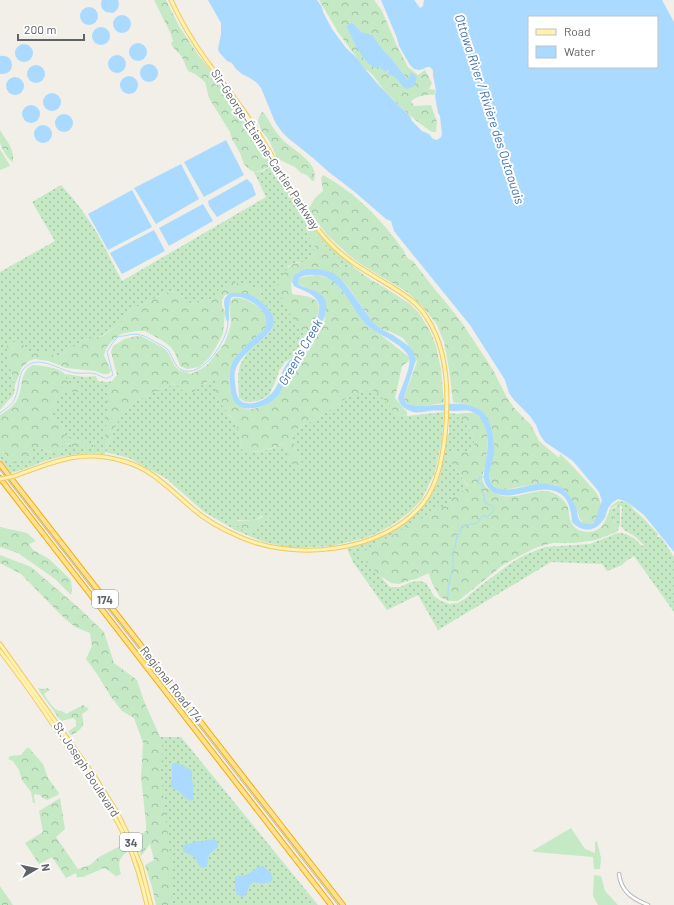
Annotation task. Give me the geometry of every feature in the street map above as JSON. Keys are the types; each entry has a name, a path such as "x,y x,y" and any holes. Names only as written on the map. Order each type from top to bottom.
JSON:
{"highway":[{"name":"Regional Road 174","path":"0,464 343,905"},
{"name":"Regional Road 174","path":"0,479 331,905"}],"main road":[{"name":"Sir-George-Étienne-Cartier Parkway","path":"0,479 15,476 69,458 80,456 95,456 121,460 138,466 154,475 199,513 224,530 241,538 269,546 294,550 321,550 345,546 374,538 392,529 410,516 423,502 432,489 438,474 446,423 447,404 446,383 440,346 435,331 419,307 405,296 354,263 332,246 308,218 269,150 248,117 196,44 171,0"},
{"name":"St. Joseph Boulevard","path":"0,644 107,801 118,814 141,866 151,905"},
{"name":"St. Joseph Boulevard","path":"0,651 16,669"},
{"name":"St. Joseph Boulevard","path":"107,801 127,841 138,870 147,905"}],"street":[{"path":"620,874 623,887 629,895 648,905"}],"green space":[{"path":"154,0 166,0 179,26 234,103 273,164 263,170 254,172 244,164 230,132 209,98 205,82 195,74 188,71 182,57 172,46 171,43 173,41 171,34"},
{"path":"319,0 374,0 382,11 408,67 418,75 425,70 432,83 429,89 436,90 434,95 422,96 411,101 414,106 431,105 437,122 436,132 432,132 419,123 383,89 371,73 365,69 338,32","holes":["352,22 361,32 391,58 408,80 402,87 394,75 390,75 388,68 385,72 379,67 367,62 359,51 346,26"]},
{"path":"262,112 282,139 304,157 313,168 315,174 314,181 312,181 307,175 301,173 295,167 280,160 276,156 270,142 261,130 258,121"},
{"path":"0,130 11,148 13,162 7,157 0,143"},
{"path":"0,149 10,166 0,170"},
{"path":"273,164 293,200 296,202 315,230 325,241 351,263 352,266 339,266 337,264 338,258 306,224 308,235 315,246 313,253 306,262 297,262 288,266 293,318 306,336 295,356 285,362 279,371 269,395 258,401 245,402 239,398 238,376 240,365 247,353 271,330 274,322 271,312 262,302 260,290 246,285 214,299 191,304 181,295 171,291 130,310 122,322 102,336 84,340 58,357 49,353 30,352 24,345 11,370 11,375 15,385 14,394 0,410 0,272 55,241 32,202 61,185 71,196 93,227 122,281 266,197 254,172 264,171"},
{"path":"323,175 347,190 358,199 387,229 404,251 406,256 413,261 462,323 493,370 506,396 515,409 531,425 539,441 559,458 560,454 596,493 600,500 600,509 593,524 588,525 583,523 579,518 576,507 570,497 561,488 555,485 540,484 501,490 491,483 489,476 494,446 493,434 489,421 482,411 477,408 453,402 444,342 437,325 421,305 407,292 362,265 350,256 328,236 308,210 315,198 323,191 321,178"},
{"path":"306,224 333,254 339,258 337,264 339,266 352,266 371,280 410,304 419,313 430,331 436,346 441,369 444,403 416,406 406,403 404,397 417,362 412,350 403,338 381,329 372,321 349,288 340,278 319,269 305,269 294,275 291,283 292,294 314,299 319,307 317,318 312,328 306,336 302,331 293,319 279,293 277,286 287,268 299,262 306,262 313,253 315,246 308,235"},
{"path":"317,275 330,279 336,283 350,300 364,322 409,357 409,361 402,366 395,398 407,412 407,416 397,415 379,394 370,389 352,395 319,417 300,426 292,435 303,467 300,470 290,462 284,443 264,450 243,452 236,423 220,403 215,394 216,380 211,379 193,392 185,393 176,384 162,388 136,401 119,418 104,452 108,394 112,381 117,375 111,352 113,346 125,339 141,336 165,349 174,365 179,370 191,374 207,365 224,344 231,323 229,302 234,298 239,298 251,302 266,315 268,321 267,326 240,352 234,362 231,368 230,389 234,400 242,408 249,409 262,407 276,398 323,326 326,308 315,291 298,283 298,279 302,277"},
{"path":"232,282 260,290 262,302 253,297 240,293 225,295 222,300 222,306 225,312 223,334 209,358 199,367 187,369 180,366 171,347 145,331 136,331 121,334 107,347 104,355 111,371 108,374 66,368 48,361 35,359 29,361 22,367 15,385 7,343 17,342 23,344 30,352 44,352 58,357 84,340 103,336 122,322 130,310 171,291 181,295 191,304 214,299 219,289"},
{"path":"32,365 57,369 65,374 66,380 71,384 78,383 81,388 79,392 63,391 55,397 55,406 49,413 63,426 65,435 73,441 86,442 94,445 94,447 82,445 75,449 69,443 64,443 60,452 52,453 38,447 28,447 33,458 15,463 11,462 0,448 0,415 11,407 17,400 23,377"},
{"path":"65,374 85,377 96,376 98,381 112,381 108,394 105,451 119,418 136,401 162,388 177,384 205,384 211,379 216,379 229,415 236,423 243,452 254,452 274,448 284,443 290,462 303,467 292,435 300,426 319,417 340,402 352,395 370,389 379,394 398,415 407,416 444,412 442,440 435,472 422,499 411,511 395,523 378,533 332,546 291,548 264,542 237,531 204,512 167,479 129,458 105,452 105,454 77,454 56,458 11,473 0,459 0,448 4,454 15,463 32,458 27,447 38,447 52,453 64,443 88,447 86,442 73,441 65,435 63,426 49,413 55,406 55,397 63,391 79,391 66,380","holes":["261,516 271,517 249,532 242,530 237,520 246,521"]},
{"path":"449,413 458,414 458,417 468,426 474,438 474,447 448,459 468,487 453,496 446,505 360,554 390,587 400,587 411,582 420,581 426,583 434,596 441,601 449,604 458,603 507,566 521,557 545,547 590,544 618,533 629,535 642,546 644,545 632,534 622,528 622,506 619,506 620,525 617,532 613,514 612,512 609,512 609,510 618,506 617,505 610,509 611,506 618,501 627,502 644,519 658,534 657,537 661,537 674,557 674,612 634,556 622,565 607,571 602,564 551,562 438,630 418,595 387,610 353,562 347,549 374,540 400,527 421,508 430,497 441,472 446,435 449,434"},
{"path":"474,413 483,421 487,431 487,450 482,477 487,488 503,496 517,496 544,491 555,494 561,498 568,507 570,520 573,526 585,532 599,529 609,512 612,512 617,532 596,540 574,543 553,543 533,549 503,565 458,601 448,601 440,597 434,587 429,573 399,584 391,583 381,577 359,554 446,505 453,496 466,489 468,486 448,459 448,456 453,450 464,452 469,451 474,447 474,438 470,430 458,417 458,414"},
{"path":"265,515 270,515 271,517 249,532 242,530 241,526 230,525 231,521 258,519"},
{"path":"0,527 27,533 36,541 29,544 33,550 49,559 71,580 71,595 55,579 18,553 0,547"},
{"path":"0,555 31,567 79,608 104,632 114,663 137,680 144,701 161,739 163,757 161,773 172,869 172,902 168,905 156,905 145,865 154,860 150,844 141,856 134,839 146,831 146,823 141,777 143,743 134,718 122,711 86,659 92,646 90,633 75,627 64,618 21,574 0,563"},
{"path":"38,688 47,688 50,690 44,694 51,705 58,711 66,714 83,705 89,709 82,714 83,723 80,729 70,735 69,731 76,726 76,720 73,718 61,721"},
{"path":"156,737 181,737 318,905 164,905"},
{"path":"27,748 29,748 43,764 48,778 59,793 58,795 47,800 40,795 35,794 35,803 33,803 31,792 22,780 19,770 13,761 8,759 10,756 21,755"},
{"path":"60,798 65,829 56,837 78,869 90,865 99,857 122,845 125,847 127,852 122,857 120,862 119,867 121,874 116,876 104,868 83,877 77,877 76,873 66,878 52,857 39,864 25,843 43,832 39,811"},
{"path":"571,828 585,849 595,853 595,842 597,841 601,858 600,869 594,869 593,857 532,851"},
{"path":"594,875 601,876 605,891 618,905 598,905 593,896"},
{"path":"0,886 13,905 0,905"}],"water":[{"path":"102,0 118,0 118,8 113,13 106,12 101,7"},
{"name":"Ottawa River / Rivière des Outaouais","path":"208,0 317,0 322,7 332,29 346,48 357,58 376,82 410,116 412,121 422,131 429,134 433,139 437,140 442,134 440,116 438,113 435,96 436,90 433,70 430,67 419,70 414,69 410,65 399,46 381,0 414,0 420,8 423,6 424,0 662,0 674,22 674,552 644,515 627,502 618,499 609,507 601,523 589,530 580,528 572,522 568,502 558,492 543,490 508,496 493,492 487,487 484,480 488,441 486,429 480,418 470,411 413,412 405,409 398,398 409,366 409,357 397,344 368,326 339,287 328,278 308,275 299,278 298,283 300,285 322,295 326,303 326,308 322,324 305,354 289,372 280,393 273,400 261,407 245,408 236,404 233,400 230,388 230,373 232,365 234,360 244,348 264,330 266,317 263,311 252,302 245,298 232,297 229,303 228,323 225,316 225,298 232,293 249,294 263,303 271,312 273,317 274,323 272,328 263,339 246,354 237,366 235,372 235,385 239,398 246,403 256,403 274,391 286,365 299,352 314,328 319,313 318,302 314,296 294,286 292,282 294,275 305,269 319,269 333,273 340,278 372,321 381,329 409,346 413,351 416,360 404,397 406,403 418,406 462,404 477,408 486,415 494,440 494,455 489,476 491,483 495,487 506,490 535,484 549,484 561,487 568,494 575,505 581,522 587,524 593,524 602,501 599,492 573,461 545,442 530,416 509,393 505,380 470,325 394,231 391,221 386,219 282,132 275,122 261,88 257,83 236,69 232,63 227,61 219,52 218,49 221,34 221,23"},
{"path":"85,7 93,7 98,12 96,23 93,25 85,25 80,20 80,12"},
{"path":"118,15 126,15 131,20 129,31 126,33 118,33 113,28 113,20"},
{"path":"352,22 361,32 372,35 408,80 411,72 417,77 414,86 406,89 395,77 390,75 388,76 388,69 385,72 379,67 376,68 366,61 358,50 346,26"},
{"path":"97,27 105,27 110,32 108,43 105,45 97,45 92,40 92,32"},
{"path":"134,43 142,43 147,48 145,59 142,61 134,61 129,56 129,48"},
{"path":"20,44 28,44 33,49 31,60 28,62 20,62 15,57 15,49"},
{"path":"113,55 121,55 126,60 124,71 121,73 113,73 108,68 108,60"},
{"path":"0,56 5,56 11,61 11,69 5,74 0,74"},
{"path":"145,64 153,64 158,69 156,80 153,82 145,82 140,77 140,69"},
{"path":"32,65 40,65 45,70 43,81 40,83 32,83 27,78 27,70"},
{"path":"125,76 133,76 138,81 136,92 133,94 125,94 120,89 120,81"},
{"path":"11,77 19,77 24,82 22,93 19,95 11,95 6,90 6,82"},
{"path":"48,93 56,93 61,98 59,109 56,111 48,111 43,106 43,98"},
{"path":"27,105 35,105 40,110 38,121 35,123 27,123 22,118 22,110"},
{"path":"60,114 68,114 73,119 71,130 68,132 60,132 55,127 55,119"},
{"path":"39,125 47,125 52,130 50,141 47,143 39,143 34,138 34,130"},
{"path":"226,140 244,175 204,197 184,162"},
{"path":"181,164 199,199 156,224 134,188"},
{"path":"247,179 252,184 256,195 217,217 209,206 208,201"},
{"path":"132,190 152,227 108,250 88,214"},
{"path":"203,204 213,221 169,246 159,228"},
{"path":"154,230 165,251 122,274 110,253"},
{"path":"173,763 179,763 191,770 194,786 194,799 191,801 184,797 179,791 171,787"},
{"path":"214,839 218,842 218,847 209,854 206,867 202,868 194,857 183,851 183,847 186,843 189,844 198,841 203,842"},
{"path":"263,866 271,873 273,880 266,883 253,882 245,896 243,897 237,894 235,877 247,874"}],"waterway":[{"name":"Green's Creek","path":"0,413 13,403 17,394 20,375 24,368 33,363 45,363 70,372 94,373 104,378 108,378 113,375 107,352 112,344 119,337 137,334 165,347 170,352 179,369 190,371 198,369 205,364 219,348 224,339 228,323"},
{"path":"448,596 448,589 453,568 453,550 462,526 477,523 483,515 486,517 489,516 494,510 494,507 485,503 484,495 481,489 483,485 478,483 478,479 485,476"}],"tram line":[{"path":"0,470 338,905"}]}
